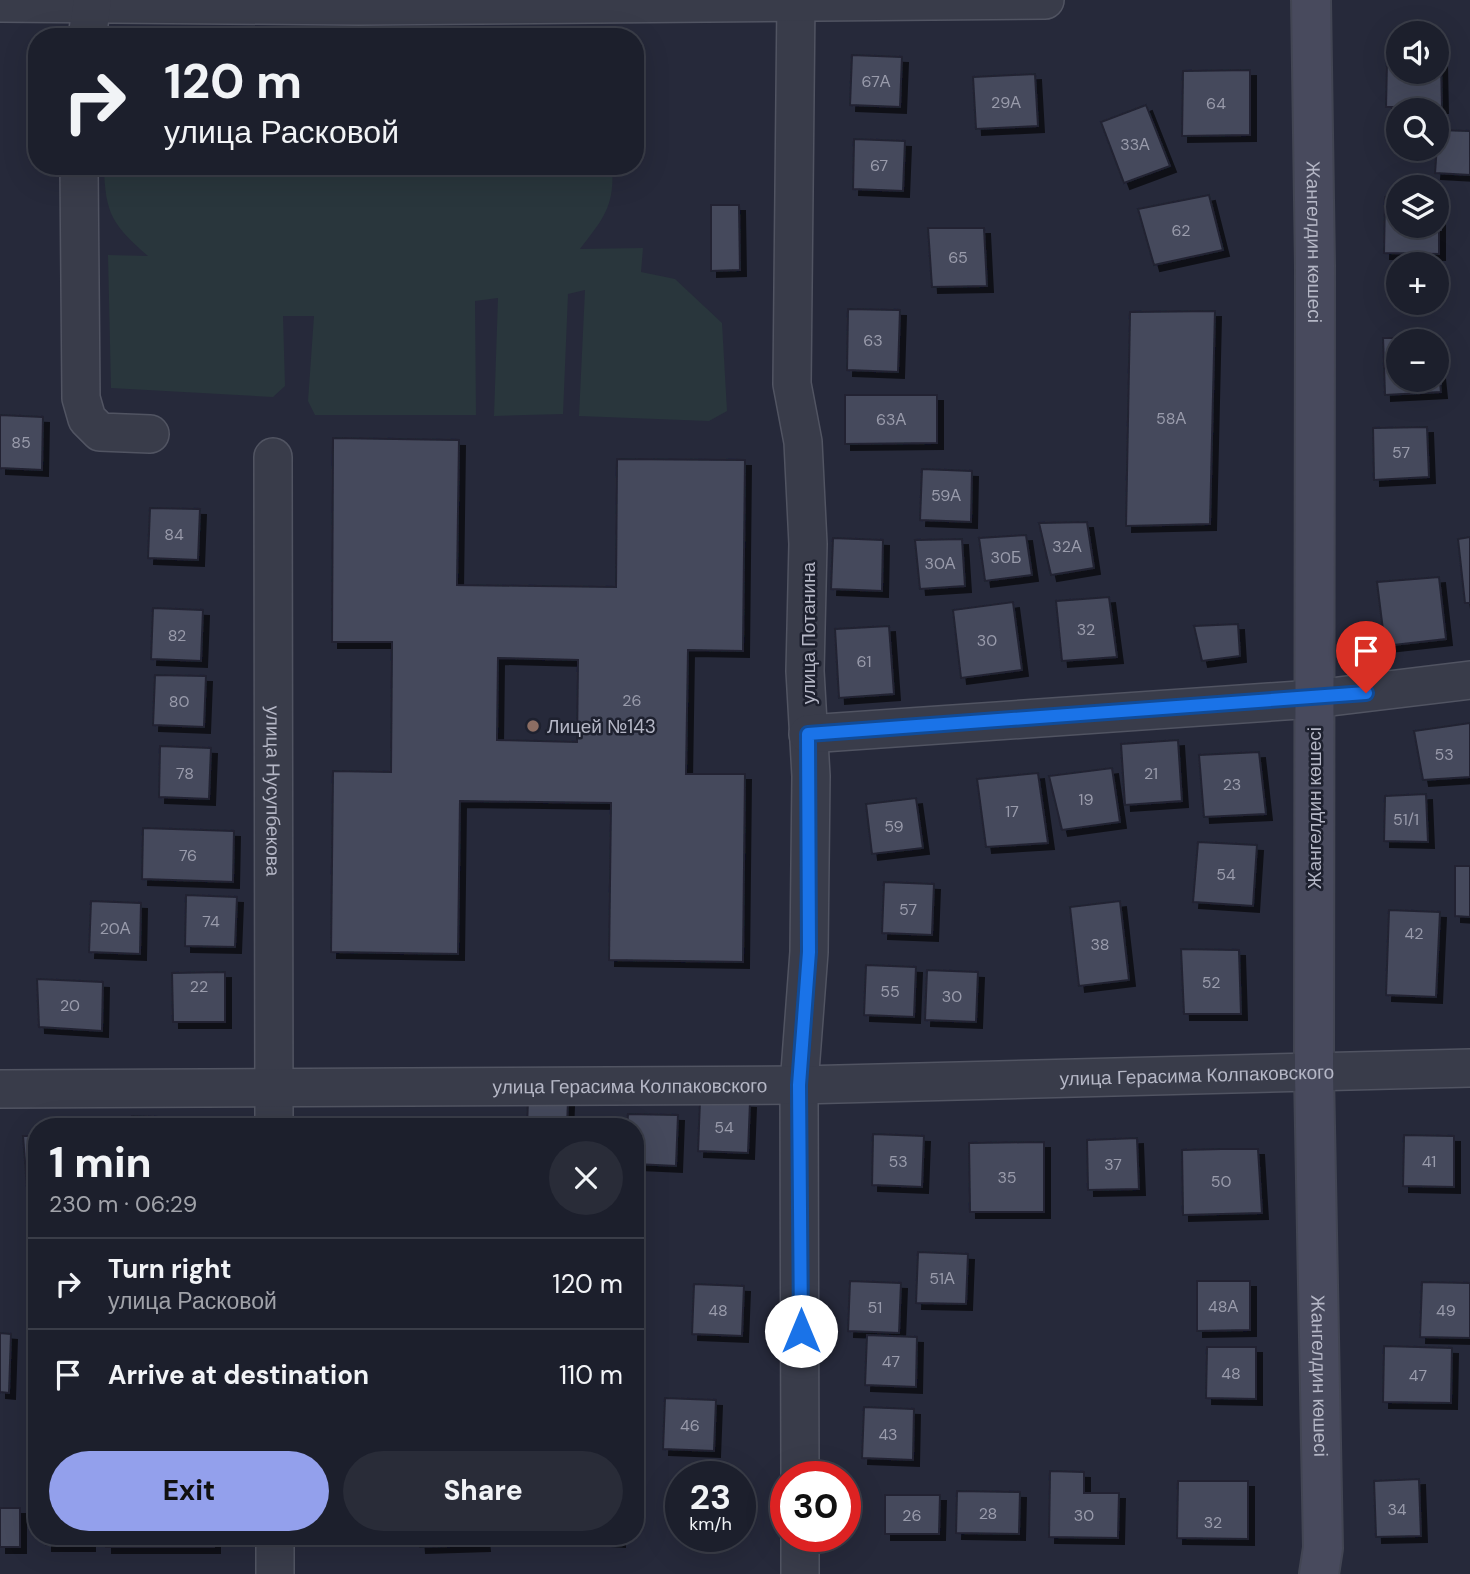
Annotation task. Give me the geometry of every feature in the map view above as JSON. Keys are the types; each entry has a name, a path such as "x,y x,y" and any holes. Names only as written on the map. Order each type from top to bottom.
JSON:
{"main road":[{"name":"Жангелдин көшесі","path":"1311,0 1315,266 1314,1074 1323,1548 1319,1574"}],"street":[{"path":"0,3 90,20 251,2 1045,0"},
{"name":"улица Потанина","path":"796,1 792,384 803,442 808,544 805,671 808,734 809,952 799,1085 800,1461"},
{"path":"79,175 81,398 87,419 100,432 150,434"},
{"name":"улица Нусупбекова","path":"273,457 274,1118"},
{"path":"808,734 1314,699 1470,680"},
{"name":"улица Герасима Колпаковского","path":"0,1089 799,1085 1470,1068"},
{"path":"275,1545 275,1574"},
{"path":"800,1552 800,1574"}],"shaded area":[{"path":"105,175 612,175 612,192 606,212 580,249 643,248 641,272 675,279 722,323 727,411 709,421 579,416 585,290 568,294 563,414 494,416 498,298 475,301 476,415 315,415 308,401 314,316 283,316 285,386 273,397 111,388 108,255 148,256 113,218"}],"building":[{"path":"852,55 902,57 900,107 850,105"},
{"path":"1250,70 1250,135 1182,136 1183,71"},
{"path":"1035,74 1038,126 976,129 973,77"},
{"path":"1386,84 1442,84 1442,98 1386,98"},
{"path":"1146,105 1170,166 1124,183 1101,122"},
{"path":"1449,130 1470,131 1470,175 1435,173 1436,161 1449,161"},
{"path":"854,139 905,141 903,191 853,189"},
{"path":"1209,195 1223,250 1154,265 1138,209"},
{"path":"1385,197 1386,238 1439,238 1439,252 1384,253"},
{"path":"711,205 739,205 740,270 711,271"},
{"path":"928,228 984,228 987,286 932,287"},
{"path":"848,309 900,310 898,372 847,370"},
{"path":"1215,311 1210,524 1126,526 1130,312"},
{"path":"1383,338 1386,338 1386,392 1441,392 1385,395"},
{"path":"845,395 937,395 937,443 845,444"},
{"path":"0,415 43,417 42,470 0,468"},
{"path":"1427,427 1429,477 1374,480 1373,428"},
{"path":"333,438 459,440 457,585 616,587 617,459 745,460 743,651 688,650 686,774 745,774 743,962 609,960 611,803 460,801 458,954 331,952 333,771 391,772 392,642 332,642","holes":["498,658 578,660 577,742 497,740"]},
{"path":"922,469 972,471 971,522 920,520"},
{"path":"150,508 200,509 198,560 148,558"},
{"path":"1087,522 1094,568 1051,575 1039,523"},
{"path":"1026,535 1032,575 985,581 979,538"},
{"path":"1470,537 1470,603 1465,603 1458,539"},
{"path":"833,538 883,540 882,591 831,589"},
{"path":"962,539 965,586 920,589 915,540"},
{"path":"1439,577 1446,639 1385,646 1377,582"},
{"path":"1109,597 1117,657 1062,661 1056,601"},
{"path":"1013,602 1022,670 961,678 953,610"},
{"path":"153,608 203,610 201,661 151,659"},
{"path":"1238,624 1240,656 1202,661 1194,626"},
{"path":"889,626 894,694 839,698 835,629"},
{"path":"155,675 206,676 204,727 153,725"},
{"path":"1470,723 1470,777 1423,780 1414,731"},
{"path":"1178,740 1182,801 1125,805 1121,744"},
{"path":"160,746 211,748 209,799 159,797"},
{"path":"1259,752 1266,814 1204,817 1199,755"},
{"path":"1112,768 1120,822 1062,830 1049,776"},
{"path":"1038,773 1048,843 986,847 977,779"},
{"path":"1426,794 1428,842 1384,841 1385,796"},
{"path":"916,798 923,848 872,854 866,804"},
{"path":"143,828 234,831 233,882 142,879"},
{"path":"1198,842 1257,845 1253,906 1193,902"},
{"path":"1455,866 1470,866 1470,917 1455,916"},
{"path":"884,882 934,884 932,935 882,933"},
{"path":"186,895 237,897 235,947 185,946"},
{"path":"91,901 141,903 140,954 89,952"},
{"path":"1120,901 1129,980 1079,986 1070,907"},
{"path":"1389,910 1440,912 1436,997 1386,995"},
{"path":"1181,949 1239,950 1241,1014 1184,1014"},
{"path":"866,965 916,967 914,1017 864,1015"},
{"path":"927,970 978,972 976,1022 925,1020"},
{"path":"225,972 225,1022 173,1022 172,973"},
{"path":"37,979 103,982 102,1031 39,1027"},
{"path":"528,1099 568,1101 567,1118 527,1118"},
{"path":"700,1100 750,1102 748,1153 698,1151"},
{"path":"628,1114 678,1115 676,1166 644,1164 644,1118 628,1118"},
{"path":"132,1116 183,1118 132,1118"},
{"path":"873,1134 924,1136 922,1187 872,1185"},
{"path":"1404,1135 1454,1136 1454,1187 1403,1186"},
{"path":"23,1136 28,1136 27,1187"},
{"path":"1137,1138 1139,1189 1088,1190 1087,1140"},
{"path":"1044,1142 1044,1212 970,1212 969,1143"},
{"path":"1258,1149 1262,1213 1183,1215 1182,1150"},
{"path":"918,1252 968,1254 966,1304 916,1303"},
{"path":"850,1281 901,1283 899,1333 848,1331"},
{"path":"1197,1281 1250,1281 1250,1330 1197,1331"},
{"path":"1422,1282 1470,1283 1470,1338 1420,1337"},
{"path":"694,1284 744,1286 742,1336 692,1334"},
{"path":"0,1333 11,1334 9,1393 0,1392"},
{"path":"867,1335 917,1337 916,1387 865,1385"},
{"path":"1384,1346 1452,1348 1451,1403 1383,1402"},
{"path":"1207,1347 1256,1347 1256,1399 1206,1398"},
{"path":"665,1398 716,1400 714,1451 663,1449"},
{"path":"864,1407 914,1409 913,1460 862,1458"},
{"path":"1050,1471 1084,1472 1084,1493 1119,1493 1118,1538 1049,1537"},
{"path":"1419,1479 1421,1536 1376,1537 1374,1481"},
{"path":"1178,1481 1248,1481 1248,1539 1177,1538"},
{"path":"957,1491 1020,1492 1019,1534 956,1533"},
{"path":"885,1495 940,1495 939,1534 885,1534"},
{"path":"0,1508 20,1508 20,1547 0,1547"},
{"path":"106,1545 214,1545 214,1547"},
{"path":"420,1545 484,1545 420,1547"}],"place":[{"name":"Лицей №143","path":"533,726"}],"route":[{"path":"801,1331 799,1085 809,952 811,776 808,734 1314,699 1366,693"}]}
